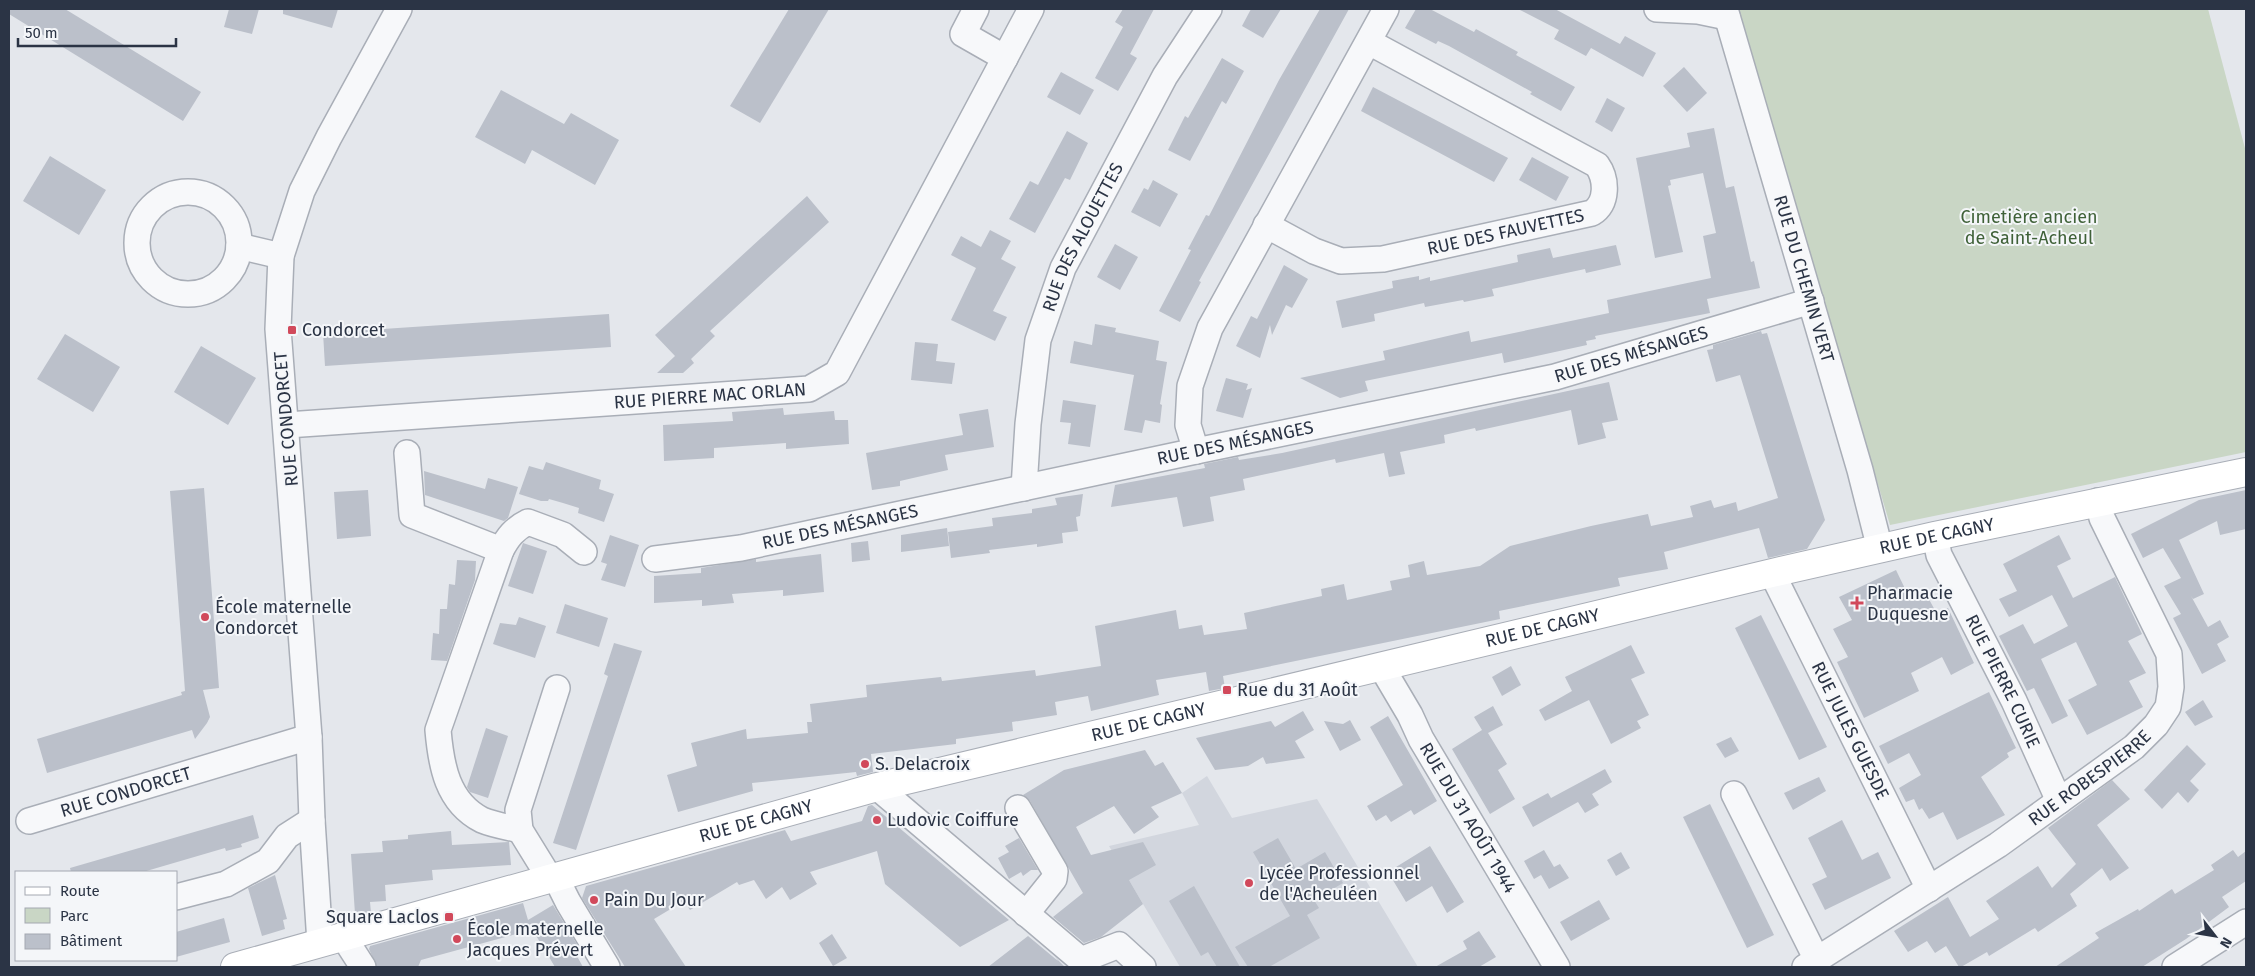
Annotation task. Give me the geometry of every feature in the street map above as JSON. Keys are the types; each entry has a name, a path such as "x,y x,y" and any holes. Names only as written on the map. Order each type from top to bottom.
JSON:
{"main road":[{"name":"RUE DE CAGNY","path":"235,967 552,876 877,787 1772,573 2098,501 2246,472"}],"street":[{"name":"RUE CONDORCET","path":"332,939 312,820 309,737 287,425 278,329 281,256 302,191 399,9"},
{"path":"976,9 962,34 1004,58"},
{"name":"RUE PIERRE MAC ORLAN","path":"287,425 809,388 837,373 1031,9"},
{"name":"RUE DES ALOUETTES","path":"1024,488 1028,424 1038,340 1063,268 1165,76 1209,9"},
{"path":"1196,451 1188,425 1190,386 1210,328 1386,9"},
{"path":"1657,9 1726,13"},
{"name":"RUE DU CHEMIN VERT","path":"1726,13 1860,470 1880,549"},
{"name":"RUE DES FAUVETTES","path":"1266,225 1314,251 1341,261 1383,260 1592,213 1598,209 1604,196 1603,174 1597,165 1369,42"},
{"path":"181,192 196,192 210,196 223,205 233,217 238,231 239,246 237,259 232,271 223,281 201,293 188,295 163,288 152,280 142,264 137,246 138,231 144,216 166,196 181,192"},
{"path":"239,246 281,256"},
{"name":"RUE DES MÉSANGES","path":"655,559 741,548 1555,377 1811,301"},
{"path":"407,453 412,515 501,550"},
{"name":"RUE ROBESPIERRE","path":"1734,794 1811,964 1998,845 2134,747 2156,725 2168,707 2171,686 2169,654 2102,518 2098,501"},
{"path":"520,830 483,820 464,807 450,788 440,761 438,730 501,550 509,536 518,527 528,522 563,535 584,552"},
{"name":"RUE PIERRE CURIE","path":"1935,536 1939,555 2014,701 2059,801"},
{"name":"RUE JULES GUESDE","path":"1772,573 1929,888"},
{"name":"RUE DU 31 AOÛT 1944","path":"1381,666 1410,715 1421,739 1557,967"},
{"path":"558,688 518,810 520,830 552,876 607,967"},
{"name":"RUE CONDORCET","path":"29,821 309,737"},
{"path":"877,787 1026,914 1078,964 1119,945 1143,967"},
{"path":"1018,808 1054,871 1054,878 1026,914"},
{"path":"178,897 226,884 268,862 287,836 312,820"},
{"path":"2175,967 2246,922"},
{"path":"332,939 363,967"}],"shaded area":[{"name":"Lycée Professionnel de l'Acheuléen","path":"1207,776 1232,818 1317,799 1418,967 1180,967 1109,846 1199,825 1182,793"}],"green space":[{"name":"Cimetière ancien de Saint-Acheul","path":"1738,9 2208,9 2246,152 2246,452 1890,525"}],"building":[{"path":"9,9 65,9 201,92 183,121 9,14"},
{"path":"229,9 259,9 252,34 224,27"},
{"path":"283,9 338,9 332,28 283,14"},
{"path":"789,9 829,9 760,123 730,106"},
{"path":"1123,9 1154,9 1130,54 1137,58 1118,91 1095,78 1123,27 1115,22"},
{"path":"1251,9 1281,9 1263,38 1242,26"},
{"path":"1320,9 1349,9 1199,281 1201,282 1180,322 1159,311 1191,250 1188,249 1206,215 1209,216 1279,80"},
{"path":"1416,9 1430,9 1474,32 1476,29 1518,52 1516,55 1575,87 1561,111 1530,94 1532,92 1449,46 1438,41 1436,44 1405,28"},
{"path":"1518,9 1555,9 1620,44 1625,36 1656,53 1643,77 1591,48 1586,56 1554,39 1559,30"},
{"path":"1222,58 1244,71 1226,104 1222,101 1190,161 1168,150 1185,116 1188,118"},
{"path":"1684,67 1707,93 1687,112 1663,86"},
{"path":"1061,72 1094,90 1080,115 1047,97"},
{"path":"1373,87 1508,158 1494,182 1361,111"},
{"path":"501,90 564,124 571,113 619,140 595,185 532,150 525,164 475,137"},
{"path":"1607,98 1625,108 1612,132 1595,122"},
{"path":"1714,128 1726,188 1734,186 1751,262 1754,261 1760,288 1707,299 1710,313 1595,336 1596,339 1586,341 1587,345 1504,363 1502,353 1365,381 1368,391 1340,398 1300,378 1385,360 1383,351 1469,331 1471,342 1609,313 1607,300 1711,278 1703,236 1716,233 1703,173 1670,180 1671,185 1668,186 1683,252 1655,258 1636,158 1690,147 1687,133"},
{"path":"1067,131 1088,143 1070,180 1065,178 1035,233 1009,219 1030,181 1038,185"},
{"path":"50,156 106,190 79,235 23,201"},
{"path":"1532,157 1569,177 1556,201 1519,180"},
{"path":"1153,180 1178,194 1160,227 1131,212 1144,188 1148,190"},
{"path":"807,196 829,222 710,331 715,336 691,359 694,363 683,373 657,373 675,356 655,335"},
{"path":"990,230 1011,241 1001,259 1016,267 993,311 1007,317 995,341 951,320 976,268 951,255 961,236 981,247"},
{"path":"1115,244 1138,257 1120,290 1097,277"},
{"path":"1616,245 1621,265 1586,273 1585,269 1492,289 1494,296 1464,302 1463,300 1425,307 1424,303 1374,314 1375,321 1342,328 1336,301 1393,288 1392,281 1419,276 1419,280 1430,277 1430,281 1518,262 1517,255 1550,248 1553,258"},
{"path":"1284,265 1308,279 1292,308 1286,305 1272,335 1270,325 1260,358 1236,346 1251,316 1257,319"},
{"path":"609,314 611,347 325,366 323,333"},
{"path":"1095,324 1116,328 1115,332 1159,341 1156,360 1167,362 1160,404 1162,405 1160,423 1145,420 1142,433 1124,430 1134,375 1070,363 1074,341 1092,345"},
{"path":"1761,331 1762,334 1767,333 1825,520 1807,549 1768,558 1759,528 1664,552 1668,569 1618,578 1620,586 1499,611 1500,619 1223,676 1225,688 1209,691 1206,672 1156,680 1159,695 1091,711 1088,696 1055,702 1057,715 1012,722 1013,731 956,739 956,744 871,754 873,772 857,776 856,772 752,783 753,791 678,812 667,775 697,766 691,743 746,729 747,739 808,733 807,722 812,722 810,704 867,697 866,685 941,677 942,681 1035,670 1036,676 1101,666 1095,626 1176,610 1179,629 1202,625 1204,635 1247,629 1244,613 1322,596 1321,589 1344,584 1347,600 1392,590 1390,581 1410,577 1408,565 1424,561 1427,575 1480,566 1510,546 1591,526 1648,514 1651,526 1693,517 1690,506 1711,500 1714,508 1736,502 1738,511 1778,498 1740,375 1716,382 1707,350 1713,349 1713,345"},
{"path":"65,334 120,367 93,412 37,379"},
{"path":"915,342 938,344 936,361 955,363 952,384 911,380"},
{"path":"201,346 256,378 228,425 174,392"},
{"path":"1226,378 1248,384 1246,390 1252,388 1243,418 1216,411"},
{"path":"1609,382 1618,420 1602,423 1606,438 1578,445 1571,410 1476,431 1475,428 1444,435 1445,443 1400,452 1405,474 1389,477 1384,453 1336,463 1335,459 1243,479 1245,490 1210,497 1214,521 1183,527 1177,497 1111,507 1115,485 1205,468 1204,464 1238,457 1239,460 1282,453"},
{"path":"1063,400 1096,405 1090,447 1068,444 1071,423 1060,422"},
{"path":"783,408 784,415 834,411 835,420 848,420 849,444 786,449 786,443 714,448 714,458 664,461 663,425 733,421 732,412"},
{"path":"988,409 994,447 945,455 948,470 900,481 900,486 872,490 866,453 963,435 959,414"},
{"path":"546,462 601,480 599,489 614,494 604,522 578,513 579,508 549,499 548,501 541,501 519,494 529,466 543,470"},
{"path":"424,471 485,489 488,478 518,487 508,518 504,521 425,495"},
{"path":"204,488 219,688 203,690 210,717 207,723 195,739 192,730 47,773 37,739 182,695 181,692 185,691 170,491"},
{"path":"368,490 371,536 337,539 334,492"},
{"path":"2246,490 2246,529 2220,535 2217,521 2179,540 2204,594 2193,599 2191,596 2208,627 2220,620 2229,637 2217,644 2226,661 2202,674 2173,618 2181,614 2164,586 2181,578 2163,548 2143,558 2131,534 2199,500"},
{"path":"1083,494 1080,516 1076,517 1078,531 1062,533 1063,543 1037,547 1037,544 989,550 990,553 951,558 948,532 993,526 992,518 1032,513 1032,509 1057,505 1055,498"},
{"path":"947,528 949,546 901,552 901,535"},
{"path":"610,535 639,545 625,587 601,580 607,564 601,562"},
{"path":"2059,535 2071,559 2057,566 2073,598 2115,577 2142,634 2128,641 2146,673 2129,681 2143,707 2087,735 2068,700 2097,685 2076,642 2041,659 2068,716 2052,724 2034,688 2027,691 1999,636 2023,624 2034,644 2068,626 2052,595 2009,617 1999,599 2017,591 2003,564"},
{"path":"868,541 870,560 852,562 851,543"},
{"path":"523,543 547,551 533,594 508,586"},
{"path":"821,554 824,592 783,596 783,590 732,594 734,603 702,606 702,600 654,603 654,576 701,573 701,568 756,559 756,562"},
{"path":"457,560 476,561 475,580 447,661 431,660 433,633 439,634 440,609 447,609 449,584 455,585"},
{"path":"1896,570 1909,597 1924,590 1937,614 1948,608 1974,663 1951,675 1942,657 1911,673 1919,691 1864,718 1837,662 1848,657 1833,629 1852,620 1839,597"},
{"path":"565,604 608,618 599,647 556,633"},
{"path":"1761,615 1827,747 1799,760 1735,628"},
{"path":"519,617 546,626 535,658 493,644 500,623 516,625"},
{"path":"614,643 642,651 576,850 553,843 608,676 604,674"},
{"path":"1631,645 1645,673 1631,679 1649,715 1637,721 1641,728 1611,744 1589,700 1545,721 1539,710 1572,691 1565,677"},
{"path":"1511,666 1521,685 1502,696 1492,677"},
{"path":"1989,692 2016,748 2007,753 2009,757 1981,777 2005,815 1957,840 1943,812 1929,819 1922,808 1919,810 1914,799 1906,802 1899,788 1921,775 1909,753 1888,764 1879,746"},
{"path":"2203,700 2213,717 2195,726 2185,712"},
{"path":"1493,706 1503,725 1488,733 1507,764 1498,770 1515,799 1490,814 1452,749 1482,730 1474,717"},
{"path":"1303,711 1314,730 1295,741 1305,758 1266,764 1263,757 1248,766 1215,770 1196,738 1271,721 1275,727"},
{"path":"1388,716 1437,801 1414,815 1411,810 1391,822 1386,815 1376,821 1367,806 1403,785 1370,727"},
{"path":"1350,720 1361,740 1340,751 1324,721 1343,724"},
{"path":"486,728 508,736 488,798 470,792 467,787"},
{"path":"1731,737 1739,751 1725,758 1716,744"},
{"path":"2187,745 2206,764 2190,781 2199,790 2188,803 2178,792 2162,809 2144,790"},
{"path":"1145,750 1155,766 1163,762 1182,793 1151,807 1159,817 1134,834 1114,806 1076,827 1091,855 1143,842 1156,865 1129,880 1143,904 1101,937 1084,943 1053,917 1083,893 1030,801 1023,795 1064,770"},
{"path":"1605,769 1612,782 1592,794 1599,805 1585,813 1578,802 1533,827 1522,807 1548,793 1551,798"},
{"path":"1819,777 1826,791 1793,810 1784,793"},
{"path":"2112,780 2130,799 2097,825 2129,868 2110,881 2102,868 2070,894 2077,906 2038,932 2035,928 1989,956 1987,952 1961,967 1959,967 1946,946 1935,953 1927,941 1908,952 1894,931 1948,897 1970,937 1999,919 1986,901 2038,866 2052,888 2076,864 2048,828"},
{"path":"1710,804 1774,935 1747,948 1683,817"},
{"path":"872,805 1009,920 960,947 885,884 877,851 810,872 817,884 790,900 782,887 766,899 754,880 739,885 737,882 690,910 684,901 654,919 686,967 625,967 582,898 586,886 785,830 791,841 862,821 868,806"},
{"path":"253,815 259,838 241,844 242,847 226,851 225,848 146,871 71,871 70,868"},
{"path":"1842,820 1862,860 1878,852 1891,878 1825,910 1812,884 1827,877 1808,838"},
{"path":"451,831 452,845 509,842 511,865 432,870 433,880 385,885 386,901 370,902 371,913 355,914 351,854 383,852 382,841 408,839 408,835"},
{"path":"1019,838 1038,870 1031,870 1023,876 1021,872 1009,879 998,858 1009,852 1005,846"},
{"path":"1278,838 1296,869 1325,852 1343,883 1314,900 1319,908 1307,915 1320,938 1269,967 1248,967 1235,947 1290,916 1253,852"},
{"path":"1430,846 1464,902 1447,913 1432,886 1406,902 1388,872"},
{"path":"1544,850 1554,867 1560,864 1569,878 1549,889 1541,875 1534,879 1524,861"},
{"path":"2233,850 2238,857 2246,851 2246,881 2222,897 2229,907 2186,939 2142,967 2055,967 2099,938 2095,933 2138,909 2139,911 2172,889 2175,894 2214,870 2211,865"},
{"path":"1621,852 1630,868 1616,876 1607,860"},
{"path":"275,875 287,919 283,920 285,929 262,936 248,888"},
{"path":"1194,886 1240,967 1217,967 1208,952 1201,956 1169,901"},
{"path":"1599,900 1610,919 1571,941 1560,922"},
{"path":"523,903 528,920 553,905 578,946 573,949 583,967 555,967 529,924 531,930 421,960 418,967 377,967 369,949 370,946"},
{"path":"224,918 230,942 178,956 178,931"},
{"path":"1479,931 1496,957 1479,967 1435,967 1467,949 1463,941"},
{"path":"832,934 847,958 833,966 819,943"},
{"path":"1028,936 1065,967 988,967"}],"place":[{"name":"Condorcet","path":"292,330"},
{"name":"Pharmacie Duquesne","path":"1857,603"},
{"name":"École maternelle Condorcet","path":"205,617"},
{"name":"Rue du 31 Août","path":"1227,690"},
{"name":"S. Delacroix","path":"865,764"},
{"name":"Ludovic Coiffure","path":"877,820"},
{"name":"Lycée Professionnel de l'Acheuléen","path":"1249,883"},
{"name":"Pain Du Jour","path":"594,900"},
{"name":"Square Laclos","path":"449,917"},
{"name":"École maternelle Jacques Prévert","path":"457,939"}]}
